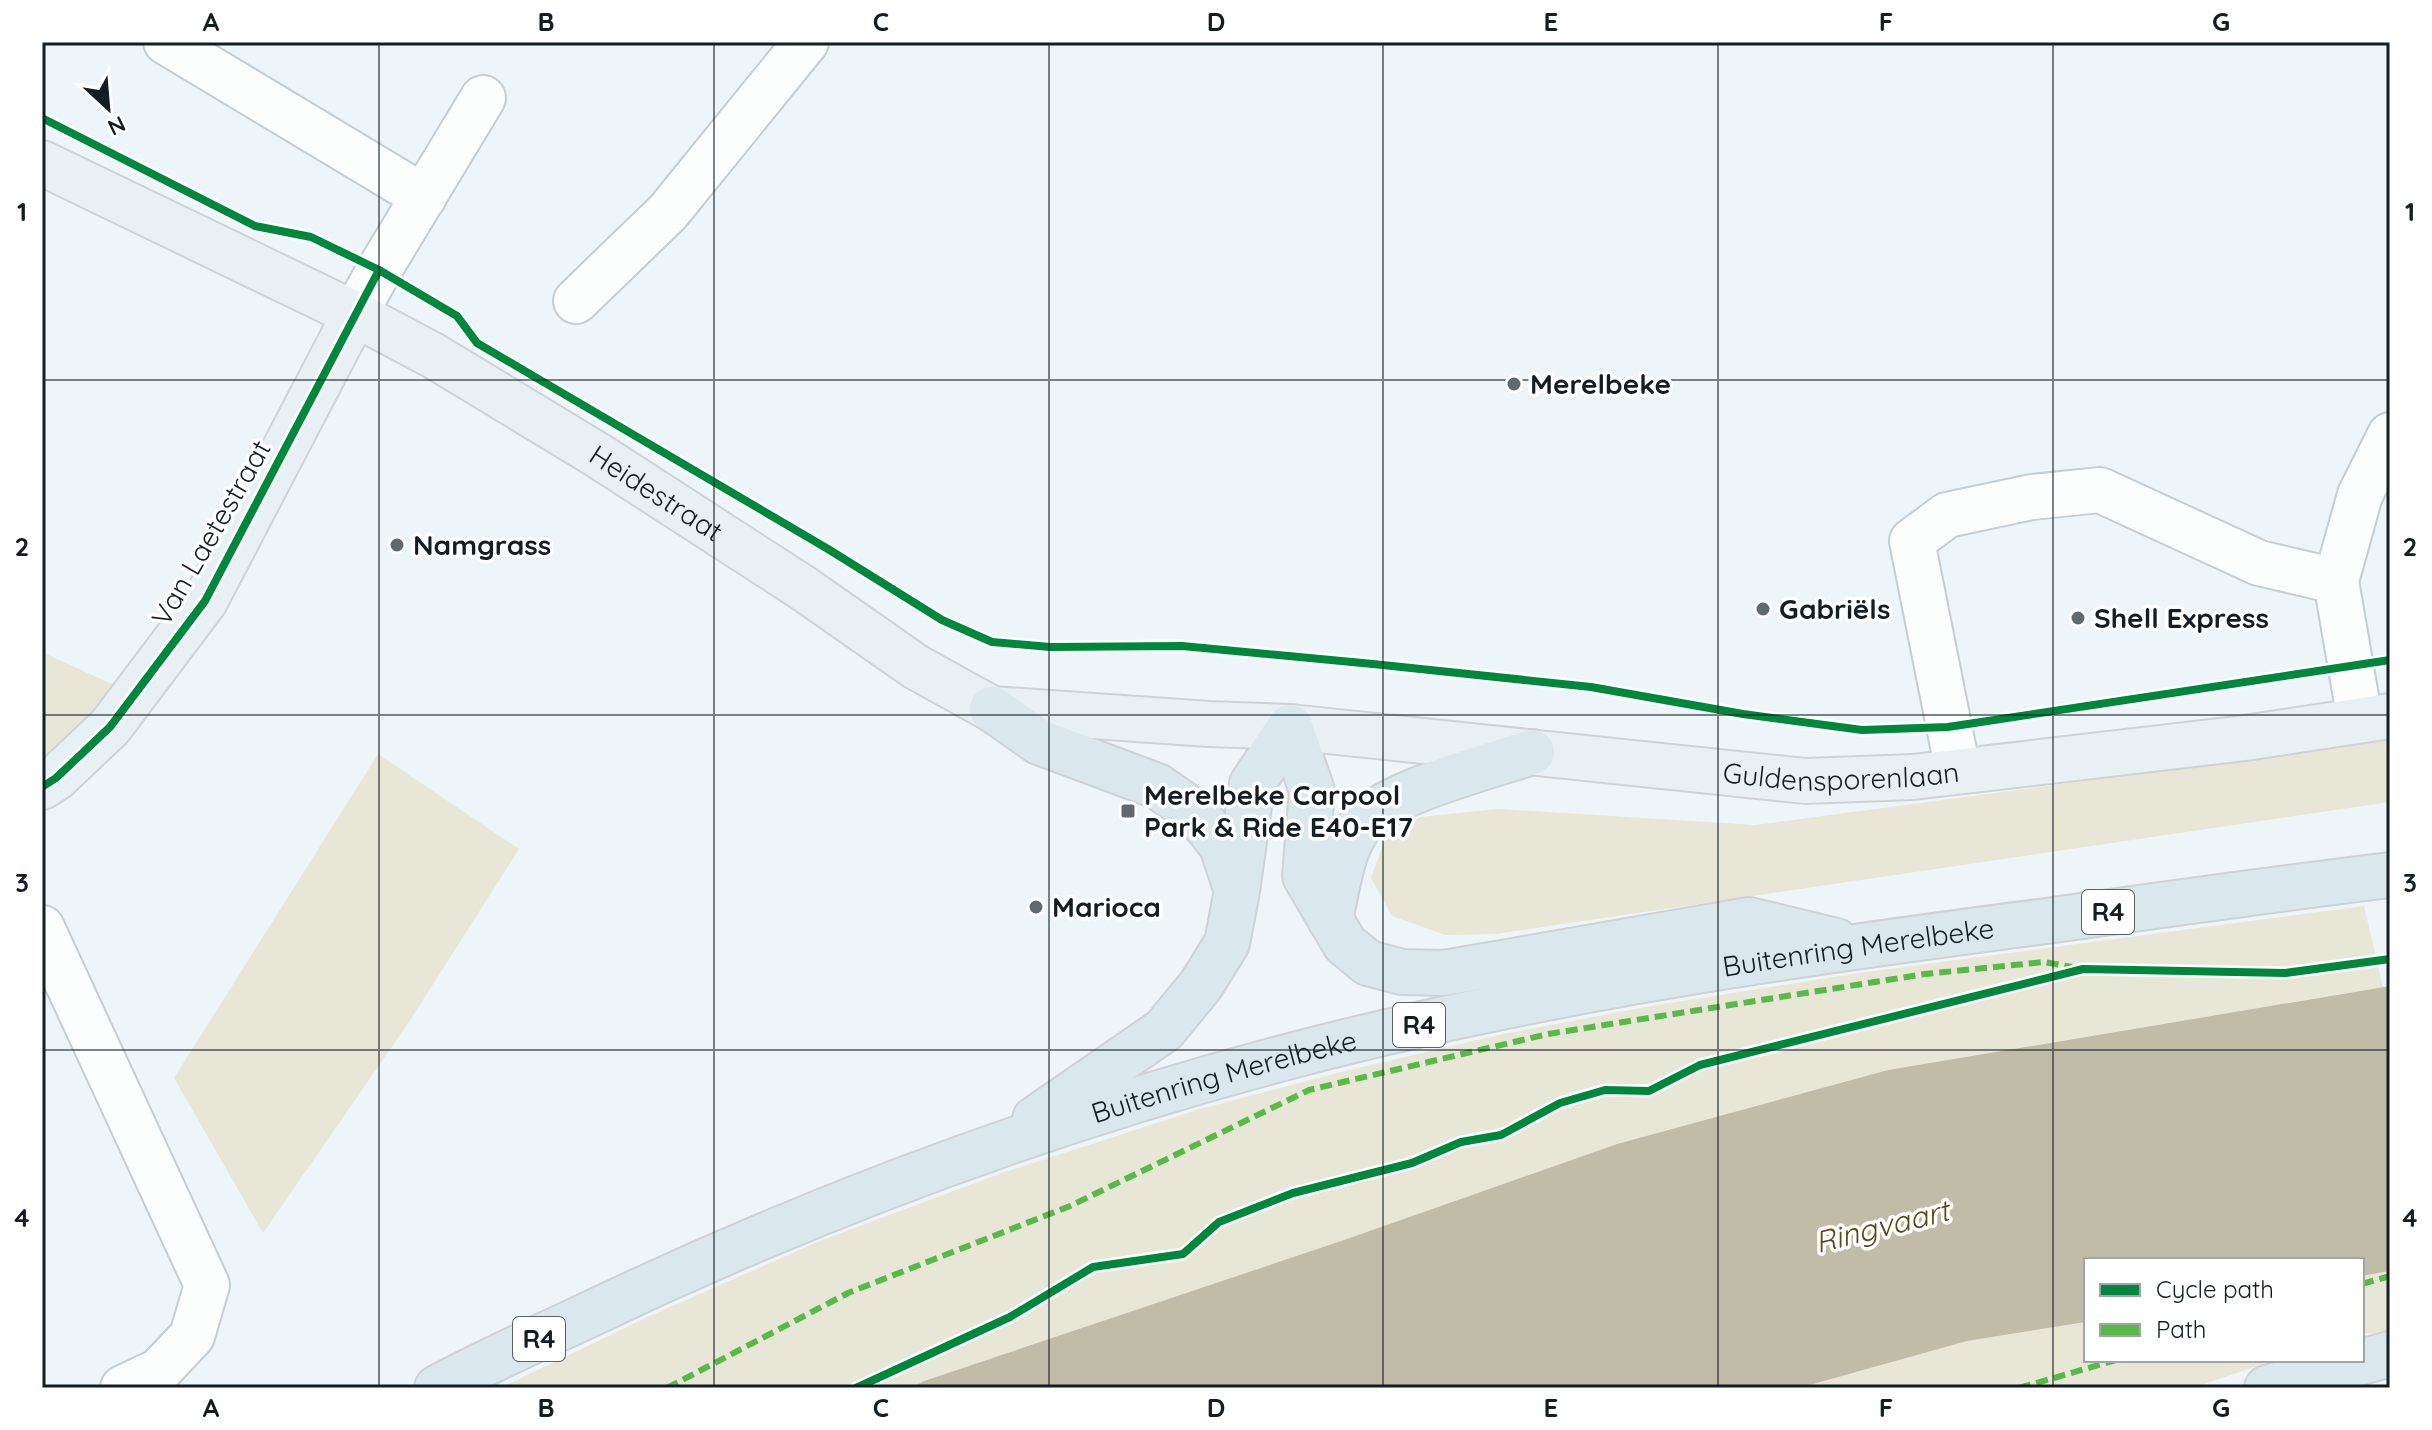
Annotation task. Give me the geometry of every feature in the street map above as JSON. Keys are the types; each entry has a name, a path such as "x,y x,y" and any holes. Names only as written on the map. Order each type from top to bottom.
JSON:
{"highway":[{"path":"992,709 1039,742 1157,786 1196,813 1222,846 1237,891"},
{"path":"993,1147 1164,1030 1201,985 1227,943 1252,784 1290,727"},
{"path":"1290,727 1312,791 1305,876 1345,944 1368,963 1402,972 1444,973 1749,920 1856,946"},
{"path":"1330,919 1347,849 1364,820 1391,801 1532,752"},
{"name":"Buitenring Merelbeke","path":"437,1388 640,1290 797,1221 993,1147 1192,1083 1334,1045 1631,981 1856,946 2390,875"},
{"path":"2364,1361 2390,1354"},
{"path":"2267,1388 2361,1362"}],"main road":[{"name":"Heidestraat","path":"42,163 355,314 434,356 599,456 803,588 916,667 992,709 1290,727"},
{"name":"Van Laetestraat","path":"42,787 56,778 110,727 205,601 355,314"},
{"name":"Guldensporenlaan","path":"1290,727 1805,781 1913,777 2245,738 2375,718"}],"lane":[{"path":"166,42 424,197"},
{"path":"576,301 668,212 806,42"},
{"path":"355,314 483,98"},
{"path":"2375,718 2336,581 2360,495 2390,435"},
{"path":"1958,771 1912,541 1947,515 2032,497 2100,490 2259,563 2336,581"},
{"path":"42,928 207,1285 192,1336 159,1371 123,1388"}],"shaded area":[{"path":"42,652 118,687 42,766"},
{"path":"2390,740 2390,802 1496,934 1445,935 1392,916 1371,878 1385,839 1420,817 1498,809 1755,825"},
{"path":"378,754 519,849 409,1022 263,1233 174,1078"},
{"path":"2364,906 2383,987 1888,1070 1617,1144 911,1388 500,1388 652,1315 822,1240 1002,1173 1200,1109 1341,1072 1503,1034 1651,1006 1859,973"},
{"path":"2390,1271 2390,1330 2364,1335 2364,1276"},
{"path":"2084,1322 2084,1362 2269,1362 2192,1388 1799,1388 1967,1341"}],"water":[{"name":"Ringvaart","path":"2390,986 2390,1271 2364,1276 2364,1258 2084,1258 2084,1322 1967,1341 1799,1388 911,1388 1617,1144 1888,1070"}],"marked path":[{"path":"667,1388 848,1293 1070,1206 1309,1090 1548,1034 1925,974 2044,962 2072,967"},
{"path":"2364,1283 2390,1276"},
{"path":"2019,1388 2109,1362"}],"cycle path":[{"path":"42,118 255,226 311,237 379,270 457,316 477,343 828,549 942,620 992,642 1050,647 1182,646 1373,664 1591,687 1743,714 1862,730 1948,727 2390,660"},
{"path":"42,787 56,778 110,727 205,601 379,270"},
{"path":"856,1388 1010,1317 1093,1267 1183,1254 1219,1222 1293,1193 1412,1163 1461,1142 1501,1135 1560,1103 1605,1090 1649,1091 1700,1065 2083,969 2285,973 2390,959"}],"place":[{"name":"Merelbeke","path":"1514,384"},
{"name":"Namgrass","path":"397,545"},
{"name":"Gabriëls","path":"1763,609"},
{"name":"Shell Express","path":"2078,618"},
{"name":"Merelbeke Carpool Park & Ride E40-E17","path":"1128,811"},
{"name":"Marioca","path":"1036,907"}]}
